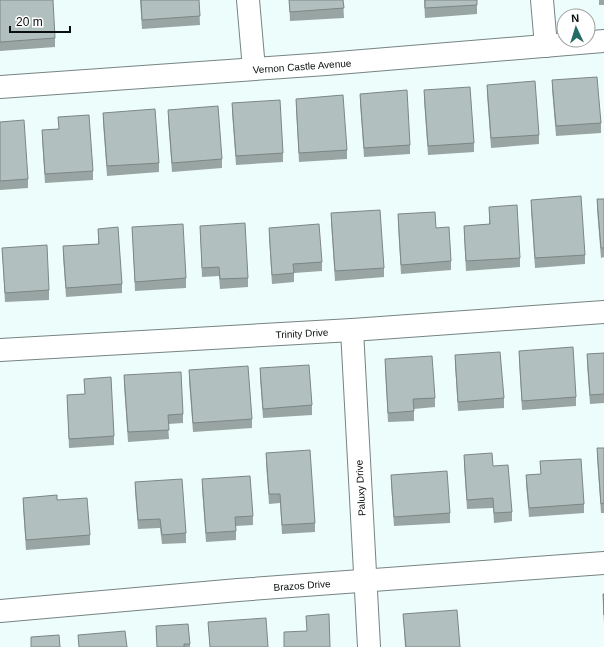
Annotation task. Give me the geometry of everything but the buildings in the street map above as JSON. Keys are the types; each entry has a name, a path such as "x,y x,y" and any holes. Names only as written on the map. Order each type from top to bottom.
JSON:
{"street":[{"path":"248,0 254,69"},
{"path":"542,0 546,46"},
{"name":"Vernon Castle Avenue","path":"0,87 604,42"},
{"name":"Trinity Drive","path":"0,350 352,330 604,312"},
{"name":"Paluxy Drive","path":"352,330 369,647"},
{"name":"Brazos Drive","path":"0,611 238,590 604,563"}]}
